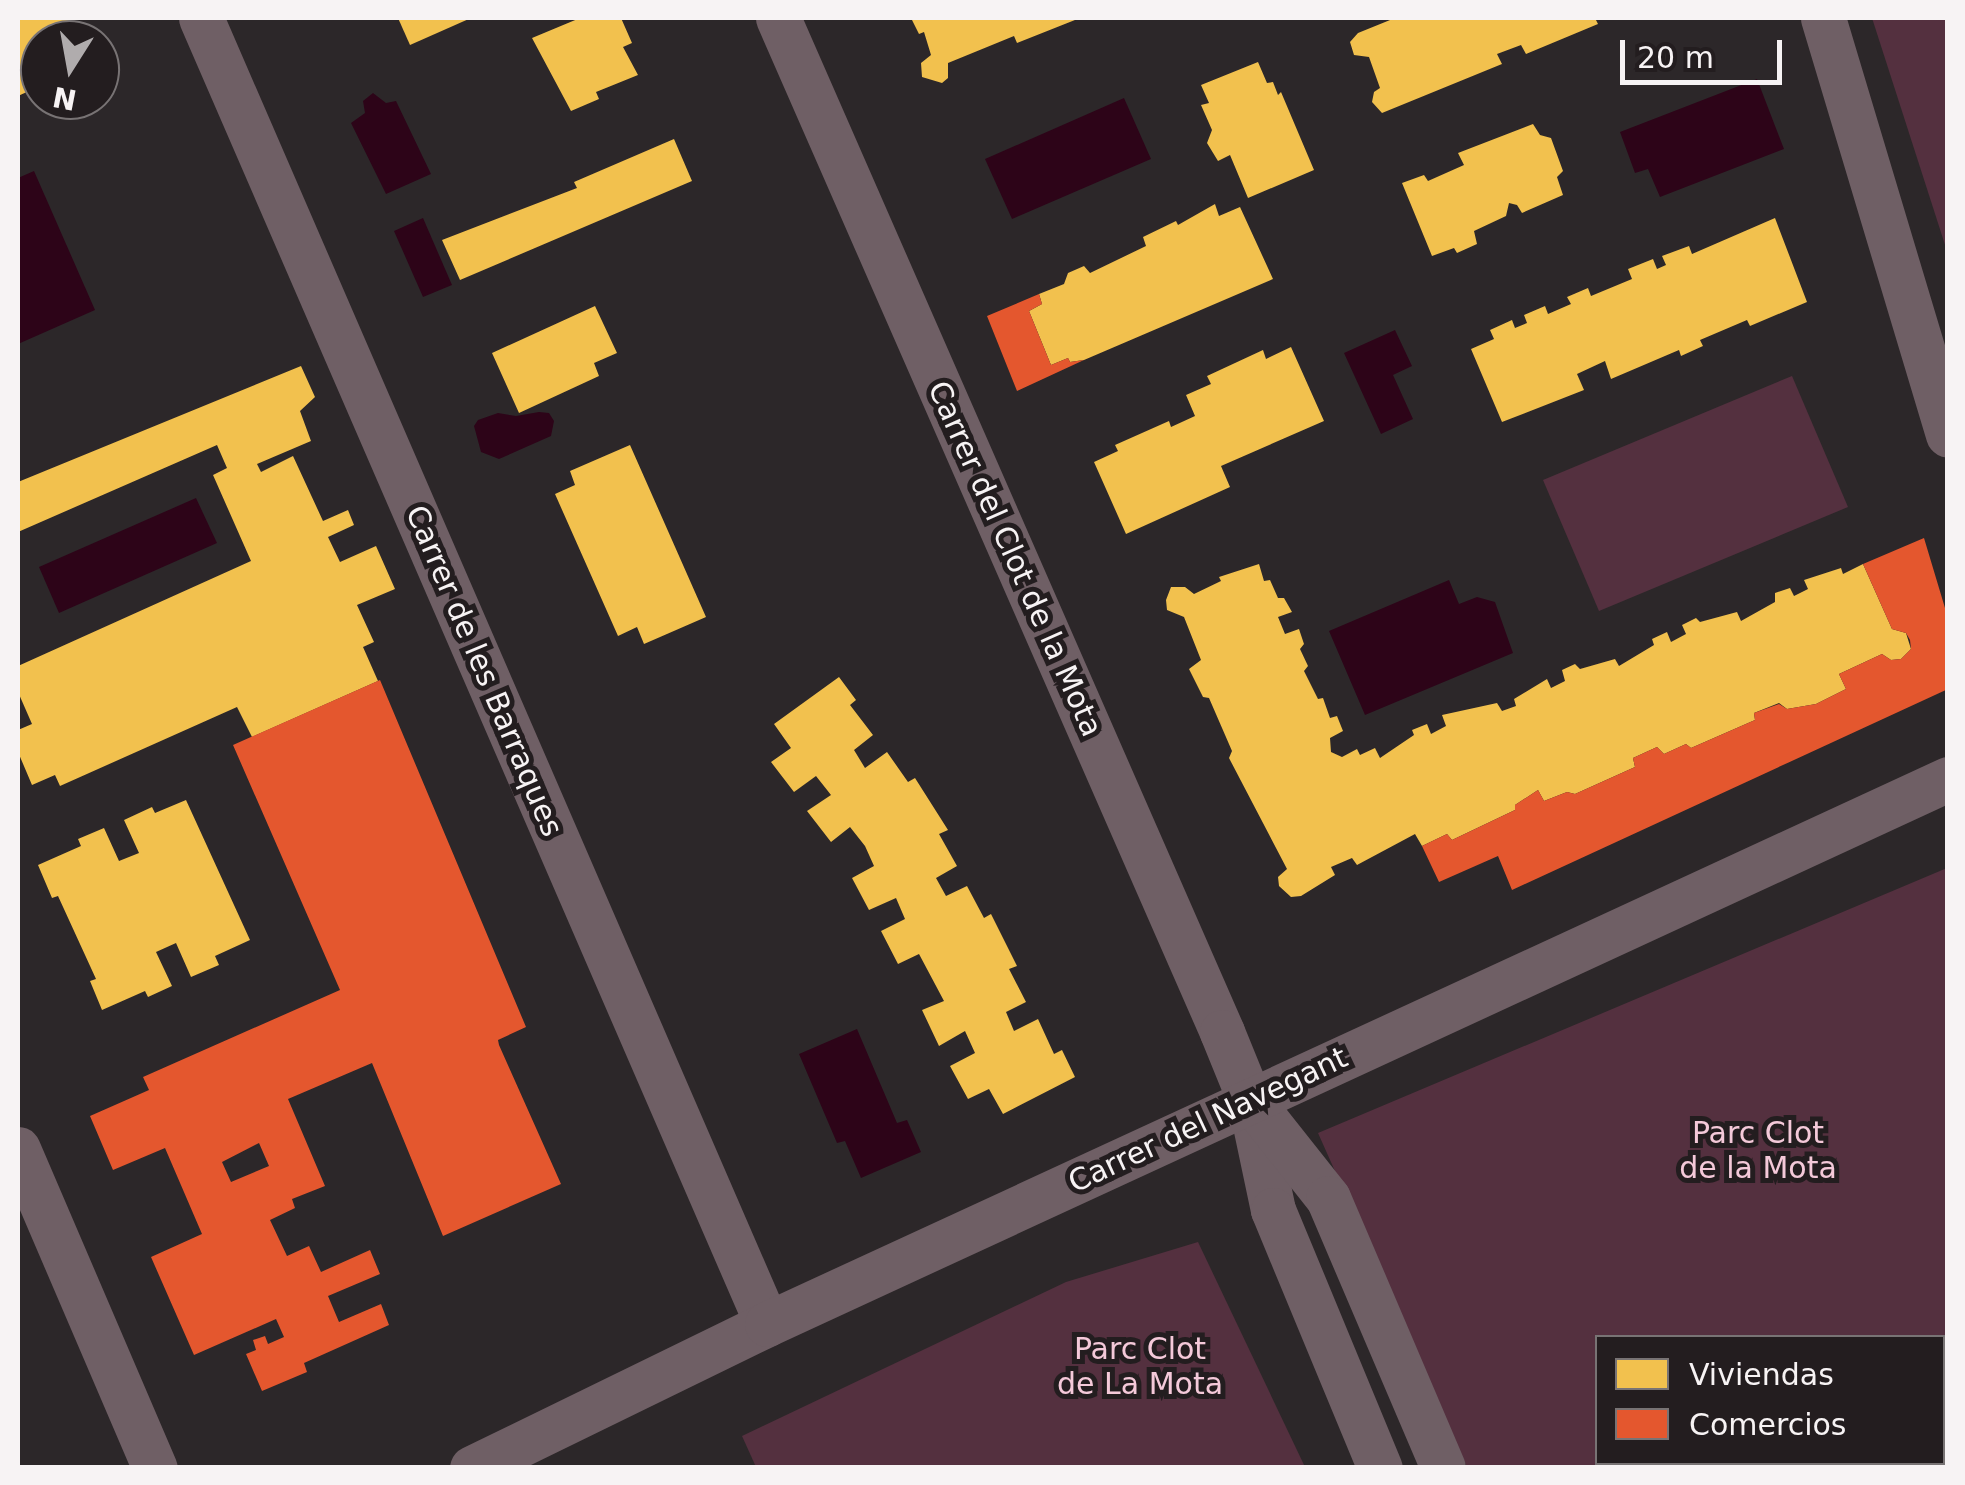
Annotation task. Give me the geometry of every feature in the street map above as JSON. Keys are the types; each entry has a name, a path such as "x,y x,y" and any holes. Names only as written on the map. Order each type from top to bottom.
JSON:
{"street":[{"name":"Carrer de les Barraques","path":"201,18 767,1324"},
{"name":"Carrer del Clot de la Mota","path":"778,18 1250,1101 1273,1210 1380,1468"},
{"path":"1824,18 1948,436"},
{"name":"Carrer del Navegant","path":"472,1468 767,1324 1948,779"},
{"name":"Carrer del Clot de la Mota","path":"1250,1101 1328,1198 1443,1468"},
{"path":"18,1150 154,1468"}],"green space":[{"path":"1872,18 1947,18 1947,251"},
{"path":"1792,376 1848,507 1599,611 1543,480"},
{"name":"Parc Clot de la Mota","path":"1947,868 1947,1467 1467,1467 1318,1133"},
{"name":"Parc Clot de La Mota","path":"1198,1242 1305,1467 756,1467 742,1436 1066,1282"}],"shaded area":[{"path":"1757,79 1784,149 1660,197 1648,169 1635,173 1620,132"},
{"path":"373,93 386,103 396,101 431,174 386,194 351,123 365,113 363,101"},
{"path":"1124,98 1151,159 1012,219 985,159"},
{"path":"34,171 95,310 18,344 18,178"},
{"path":"423,218 452,285 423,297 394,231"},
{"path":"1395,330 1412,366 1393,375 1413,419 1381,434 1344,353"},
{"path":"498,413 516,416 549,413 554,421 551,436 499,459 481,452 474,426 478,420"},
{"path":"196,498 217,543 59,613 39,567"},
{"path":"1449,580 1459,604 1477,597 1495,602 1513,653 1365,715 1329,631"},
{"path":"857,1029 897,1123 907,1120 921,1152 861,1178 845,1141 837,1143 799,1054"}],"building: Viviendas":[{"path":"18,18 69,18 20,20 18,96"},
{"path":"398,18 471,18 410,45"},
{"path":"580,18 621,18 632,43 623,47 638,75 596,92 599,99 571,111 532,38"},
{"path":"911,18 1080,18 1017,43 1014,36 948,63 948,78 942,83 922,77 921,63 931,55 924,32 919,34"},
{"path":"1395,18 1595,18 1598,24 1526,54 1521,45 1497,54 1502,64 1382,113 1372,102 1374,92 1380,88 1369,57 1354,55 1350,42 1358,33"},
{"path":"1258,62 1267,83 1273,82 1278,95 1281,92 1314,170 1248,198 1230,155 1218,161 1207,143 1212,130 1201,105 1209,103 1201,85"},
{"path":"1533,124 1540,135 1551,138 1563,171 1557,177 1563,195 1522,213 1517,205 1509,203 1506,216 1474,231 1477,244 1457,253 1454,248 1432,256 1402,183 1424,175 1428,181 1464,165 1458,153"},
{"path":"674,139 692,181 460,280 442,240 577,188 574,182"},
{"path":"1215,204 1219,216 1240,207 1273,279 1084,360 1070,362 1068,358 1051,365 1029,311 1042,304 1039,294 1064,284 1068,273 1084,266 1090,273 1146,246 1143,237 1176,221 1178,225"},
{"path":"1775,218 1807,302 1750,326 1747,320 1700,340 1703,346 1681,356 1679,350 1611,379 1605,361 1577,374 1584,390 1502,422 1471,349 1494,339 1490,330 1512,320 1515,328 1527,323 1524,315 1545,306 1548,314 1571,304 1567,297 1588,288 1591,296 1632,279 1628,269 1653,259 1657,269 1666,265 1662,256 1689,246 1692,254"},
{"path":"595,306 617,353 594,363 599,376 519,413 492,353"},
{"path":"1291,347 1324,421 1221,466 1230,487 1126,534 1094,462 1118,451 1115,445 1169,421 1171,427 1195,416 1186,395 1211,384 1207,376 1263,350 1266,359"},
{"path":"301,366 315,397 300,411 311,441 257,464 261,472 293,456 323,521 348,510 354,525 328,537 340,562 376,546 395,589 357,605 374,642 363,647 378,681 252,737 237,707 60,786 55,775 32,785 18,752 18,730 32,724 18,692 18,666 251,561 213,475 227,468 217,445 18,532 18,482"},
{"path":"630,445 706,617 644,644 637,627 618,636 555,494 575,485 570,471"},
{"path":"1259,564 1264,581 1270,580 1278,598 1284,598 1292,612 1278,617 1285,634 1299,629 1304,644 1300,649 1308,666 1304,671 1318,699 1323,698 1330,718 1337,716 1343,731 1330,738 1331,752 1342,757 1357,749 1360,755 1375,748 1380,758 1414,735 1412,730 1427,724 1431,734 1446,726 1442,715 1497,703 1502,711 1516,706 1514,699 1547,679 1551,688 1565,681 1562,670 1575,664 1580,669 1615,659 1619,666 1654,645 1652,639 1667,632 1671,642 1686,634 1682,625 1696,618 1700,622 1737,612 1741,621 1775,602 1775,593 1790,588 1794,596 1808,589 1804,580 1841,568 1843,574 1863,564 1892,629 1906,633 1911,649 1901,659 1891,660 1882,654 1839,674 1846,689 1816,704 1787,709 1779,703 1754,713 1755,720 1691,748 1686,744 1664,754 1657,747 1633,758 1635,767 1575,794 1567,792 1544,801 1538,790 1515,805 1515,810 1452,840 1447,834 1422,846 1415,834 1357,865 1352,858 1331,867 1335,875 1301,896 1291,897 1279,886 1278,877 1287,869 1229,758 1232,751 1209,698 1203,697 1189,669 1201,660 1184,617 1167,610 1166,600 1171,587 1185,587 1194,594 1221,581 1219,577"},
{"path":"839,677 856,700 850,705 873,735 854,750 865,768 887,752 908,782 915,778 948,830 939,834 957,866 936,878 946,896 967,886 984,918 991,914 1017,966 1009,969 1026,1002 1006,1012 1014,1031 1038,1019 1054,1054 1062,1050 1075,1077 1003,1114 989,1089 968,1099 950,1066 975,1053 965,1031 939,1046 922,1010 944,1001 919,954 898,964 881,931 905,919 896,898 869,910 852,878 874,866 865,846 850,827 831,842 807,811 831,795 816,776 794,792 771,762 791,748 774,724"},
{"path":"186,800 250,940 215,956 219,965 191,977 176,943 156,952 172,986 148,997 145,991 102,1010 90,981 96,979 58,896 52,898 38,865 81,846 78,839 104,828 119,861 139,853 124,820 152,807 155,813"}],"building: Comercios":[{"path":"1039,294 1042,304 1029,311 1051,365 1068,358 1070,362 1084,360 1017,391 987,316"},
{"path":"1924,538 1948,618 1948,689 1512,890 1498,856 1439,882 1422,846 1447,834 1452,840 1515,810 1515,805 1538,790 1544,801 1567,792 1575,794 1635,767 1633,758 1657,747 1664,754 1686,744 1691,748 1755,720 1754,713 1779,704 1787,709 1816,704 1846,689 1839,674 1882,654 1891,660 1901,659 1911,649 1910,640 1906,633 1892,629 1863,564"},
{"path":"380,680 526,1027 498,1040 499,1045 561,1184 443,1236 372,1063 288,1099 325,1186 292,1199 295,1208 270,1220 287,1256 309,1246 321,1272 370,1250 380,1274 328,1296 339,1322 381,1304 389,1325 304,1363 307,1372 262,1391 246,1354 256,1350 253,1340 265,1336 268,1344 284,1337 276,1319 194,1355 151,1257 202,1234 165,1148 113,1170 90,1116 149,1090 143,1077 340,990 233,745","holes":["259,1143 269,1166 231,1182 222,1162"]}]}
